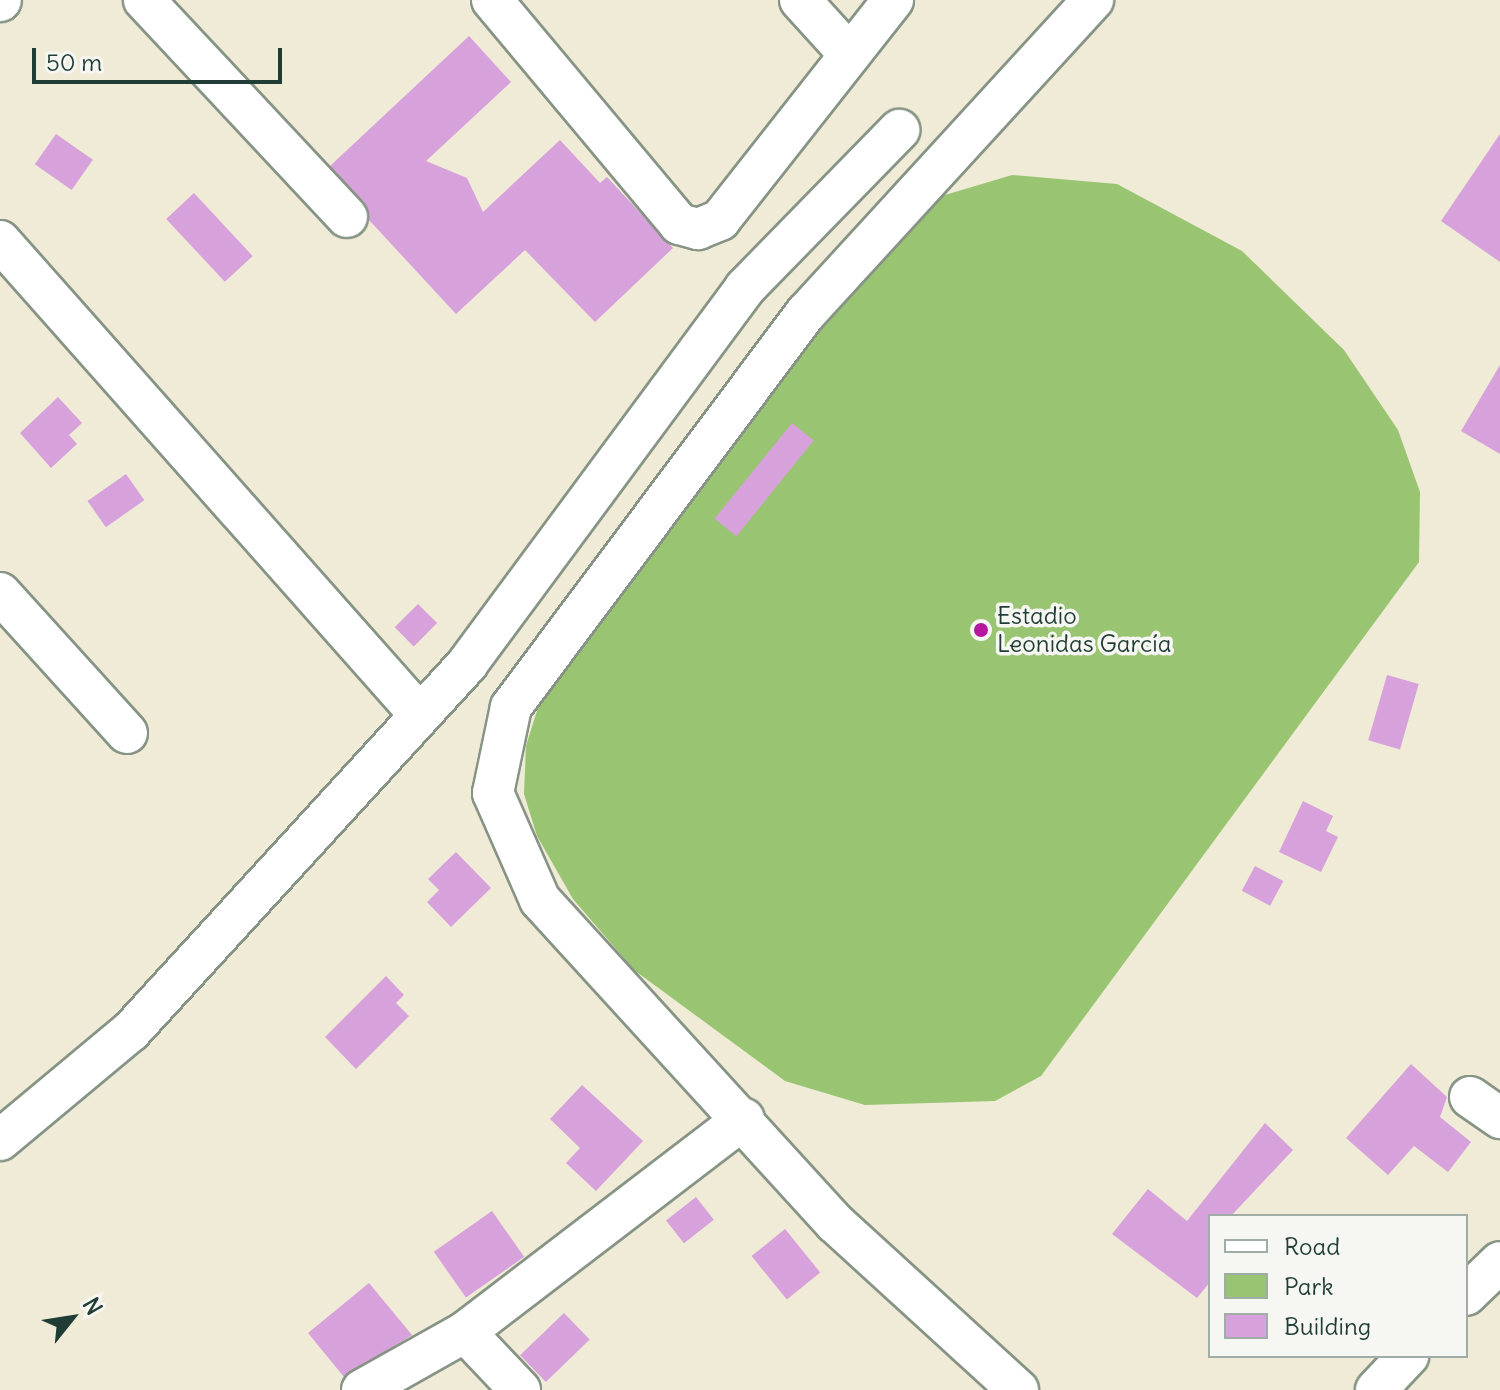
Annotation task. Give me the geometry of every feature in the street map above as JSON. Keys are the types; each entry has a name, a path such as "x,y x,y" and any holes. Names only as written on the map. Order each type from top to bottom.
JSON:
{"street":[{"path":"144,0 347,217"},
{"path":"492,0 679,224 698,229 720,220 893,0"},
{"path":"800,0 850,55"},
{"path":"1018,1390 835,1223 744,1119 540,900 493,793 511,707 806,313 1093,0"},
{"path":"0,1140 131,1031 467,664 745,288 899,130"},
{"path":"0,241 420,715"},
{"path":"0,593 127,733"},
{"path":"362,1390 465,1332 744,1119"},
{"path":"1468,1293 1500,1262"},
{"path":"465,1332 520,1390"},
{"path":"1376,1390 1406,1358"}],"green space":[{"name":"Estadio Leonidas García","path":"1012,175 1117,184 1242,251 1344,350 1398,430 1420,492 1419,562 1041,1076 995,1101 865,1105 785,1081 634,970 573,899 537,836 524,794 526,746 541,698 891,233 935,198"}],"building":[{"path":"469,36 511,82 426,161 467,178 483,212 560,140 600,183 607,177 673,248 595,322 525,250 456,314 369,220 364,202 330,166"},
{"path":"56,134 93,160 72,190 35,164"},
{"path":"1500,134 1500,262 1441,221"},
{"path":"194,193 253,256 225,282 166,219"},
{"path":"1500,365 1500,454 1461,431"},
{"path":"58,397 82,423 69,435 77,444 51,468 20,433"},
{"path":"792,423 814,441 736,536 715,519"},
{"path":"126,474 144,500 106,527 87,501"},
{"path":"418,604 437,623 414,646 395,627"},
{"path":"1387,675 1419,684 1400,749 1368,740"},
{"path":"1303,801 1333,816 1326,831 1338,837 1321,872 1279,852"},
{"path":"456,852 491,888 451,927 427,902 439,890 428,879"},
{"path":"1255,866 1283,881 1270,906 1242,891"},
{"path":"386,976 404,995 396,1003 409,1016 356,1069 325,1037"},
{"path":"1411,1064 1447,1097 1440,1117 1471,1142 1448,1172 1414,1146 1388,1175 1346,1138"},
{"path":"582,1085 643,1141 596,1191 566,1163 580,1148 550,1119"},
{"path":"1265,1123 1293,1150 1233,1214 1208,1214 1208,1284 1197,1298 1112,1234 1148,1189 1187,1221"},
{"path":"696,1197 714,1220 684,1243 666,1220"},
{"path":"492,1211 524,1257 466,1298 434,1252"},
{"path":"785,1229 820,1273 787,1300 752,1256"},
{"path":"369,1283 412,1335 344,1377 308,1333"},
{"path":"564,1313 590,1340 546,1382 520,1355"}],"place":[{"name":"Estadio Leonidas García","path":"981,630"}]}
